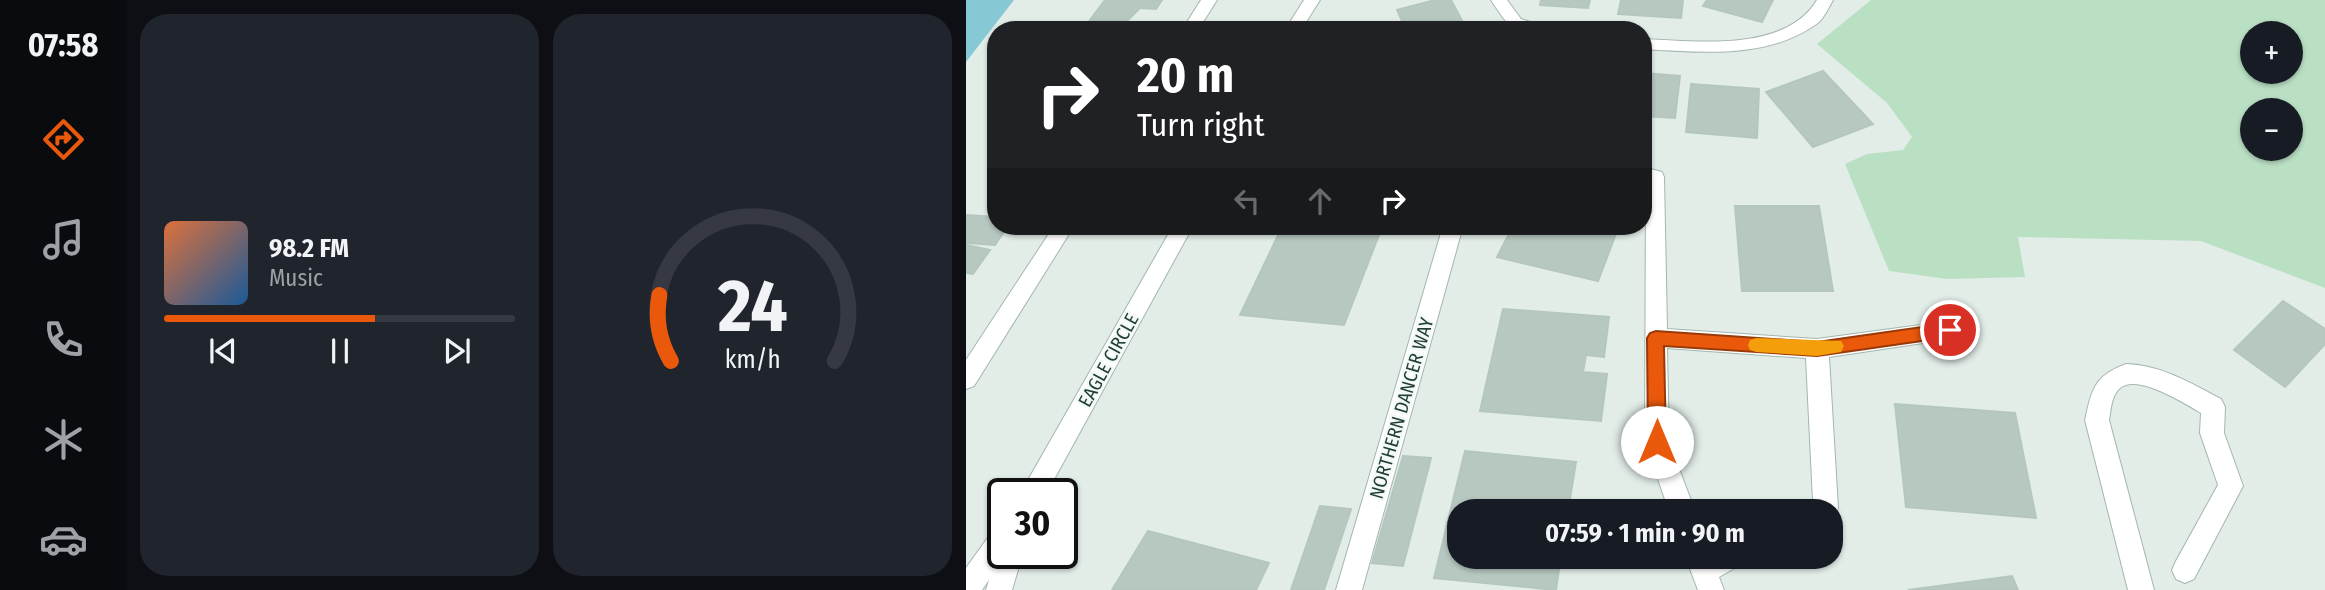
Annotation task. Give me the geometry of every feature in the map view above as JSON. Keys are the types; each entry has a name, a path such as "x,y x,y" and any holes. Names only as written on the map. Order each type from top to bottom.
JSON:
{"street":[{"path":"1196,21 1209,0"},
{"path":"1299,21 1312,0"},
{"path":"1499,0 1514,21"},
{"path":"1652,44 1722,47 1771,40 1814,18 1825,0"},
{"path":"1652,176 1655,177 1657,442 1678,499"},
{"path":"966,379 1058,235"},
{"name":"EAGLE CIRCLE","path":"1041,478 1178,235"},
{"name":"NORTHERN DANCER WAY","path":"1349,590 1450,235"},
{"path":"1656,338 1817,349 1950,330"},
{"path":"1817,349 1825,499"},
{"path":"2141,590 2097,420 2098,403 2113,381 2126,374 2148,374 2213,407 2211,433 2231,486 2185,570"},
{"path":"966,590 987,560"},
{"path":"999,590 1005,569"}],"green space":[{"path":"1871,0 2325,0 2325,288 2201,241 2018,237 2025,277 1947,279 1889,271 1845,164 1867,154 1903,150 1912,137 1887,103 1817,44"}],"water":[{"path":"966,0 1014,0 998,21 987,21 987,35 966,62"}],"building":[{"path":"1105,0 1162,0 1156,9 1140,8 1127,21 1090,20"},
{"path":"1435,0 1451,0 1462,21 1402,21 1397,10"},
{"path":"1541,0 1590,0 1588,8 1540,5"},
{"path":"1621,0 1683,0 1681,18 1618,14"},
{"path":"1707,0 1773,0 1762,22 1703,6"},
{"path":"1823,71 1873,124 1813,147 1766,92"},
{"path":"1652,74 1680,76 1675,118 1652,117"},
{"path":"1691,84 1759,89 1757,138 1686,132"},
{"path":"1735,206 1819,206 1833,291 1742,291"},
{"path":"966,215 987,216 987,235 1002,235 995,245 966,243"},
{"path":"1278,235 1379,235 1344,325 1240,315"},
{"path":"1508,235 1616,235 1598,281 1497,257"},
{"path":"966,245 990,250 973,274 966,273"},
{"path":"2283,301 2325,329 2325,344 2285,387 2234,350"},
{"path":"1503,309 1609,317 1604,357 1586,355 1583,372 1607,374 1601,421 1480,411"},
{"path":"1895,404 2015,413 2036,518 1906,507"},
{"path":"1465,451 1576,462 1570,499 1453,499"},
{"path":"1403,456 1431,458 1403,566 1372,563"},
{"path":"1320,506 1351,509 1324,590 1291,590"},
{"path":"1447,525 1447,569 1559,569 1556,590 1434,578"},
{"path":"1148,531 1269,563 1256,590 1112,590"},
{"path":"2012,576 2018,590 1908,590"}],"slow traffic":[{"path":"1756,345 1817,349 1836,346"}],"route":[{"path":"1657,442 1656,338 1817,349 1950,330"}]}
